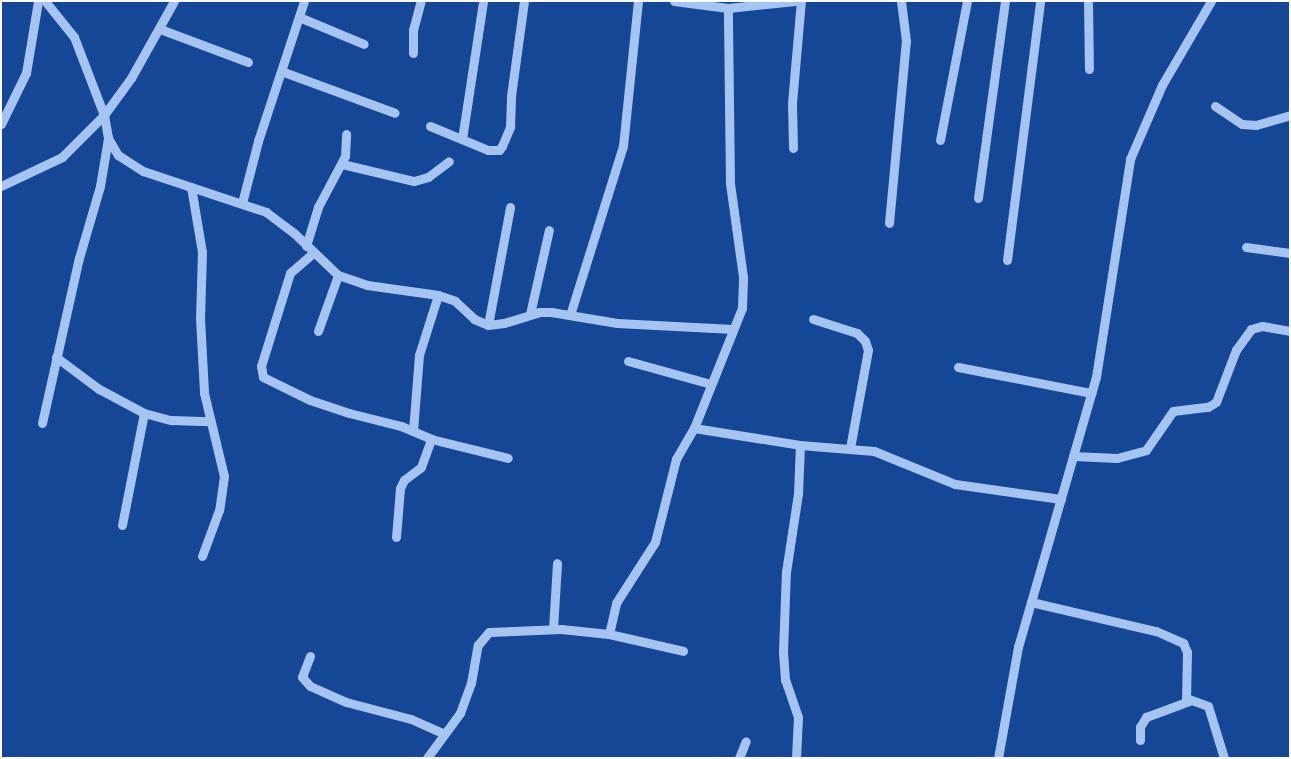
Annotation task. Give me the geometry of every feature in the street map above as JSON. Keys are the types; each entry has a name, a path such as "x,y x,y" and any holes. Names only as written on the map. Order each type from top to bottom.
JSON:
{"street":[{"path":"1,124 26,73 38,1"},
{"path":"42,423 56,357 100,186 108,138 104,115 74,36 45,1"},
{"path":"1,186 62,157 104,115 131,78 174,1"},
{"path":"242,203 304,1"},
{"path":"414,53 413,30 421,1"},
{"path":"462,139 483,1"},
{"path":"430,126 494,151 502,146 510,127 510,96 524,1"},
{"path":"570,315 623,146 638,1"},
{"path":"674,1 728,8 796,1"},
{"path":"793,148 792,103 801,1"},
{"path":"889,224 906,41 901,1"},
{"path":"940,140 967,1"},
{"path":"978,198 1005,1"},
{"path":"1007,260 1040,1"},
{"path":"1088,1 1089,69"},
{"path":"998,758 1018,648 1092,393 1130,159 1162,85 1211,1"},
{"path":"609,634 616,603 655,542 676,459 694,428 733,330 744,294 730,183 728,8"},
{"path":"298,17 364,44"},
{"path":"160,29 248,62"},
{"path":"281,71 395,113"},
{"path":"1215,106 1242,124 1256,125 1290,115"},
{"path":"346,134 342,164 318,208 310,249 290,273 261,366 263,377 310,400 413,431 430,440 508,458"},
{"path":"108,138 128,163 191,188 266,212 338,274 367,285 438,295 455,301 474,319 488,324 504,324 530,314 551,312 617,323 733,330"},
{"path":"342,164 414,181 428,177 449,161"},
{"path":"191,188 202,252 202,376 209,421 222,458 224,486 202,556"},
{"path":"488,324 510,208"},
{"path":"530,314 549,230"},
{"path":"1246,247 1290,253"},
{"path":"318,331 338,274"},
{"path":"413,431 419,355 438,295"},
{"path":"813,319 857,333 865,341 868,350 850,448"},
{"path":"1073,456 1117,458 1146,450 1173,411 1208,407 1216,402 1236,350 1251,329 1262,326 1290,331"},
{"path":"56,357 99,389 144,413 171,420 209,421"},
{"path":"628,360 711,384"},
{"path":"958,367 1092,393"},
{"path":"122,525 144,413"},
{"path":"694,428 800,446 874,451 955,484 1061,499"},
{"path":"396,537 400,488 404,480 421,467 430,440"},
{"path":"796,758 798,717 785,680 782,652 786,572 798,494 800,446"},
{"path":"552,629 557,563"},
{"path":"1031,602 1156,631 1183,643 1187,652 1184,692 1189,701"},
{"path":"427,758 460,713 483,637 499,630 552,629 609,634 683,651"},
{"path":"310,656 302,677 310,686 346,702 411,719 444,734"},
{"path":"1140,740 1140,727 1146,718 1189,701 1208,706 1224,758"},
{"path":"739,758 746,741"}]}
